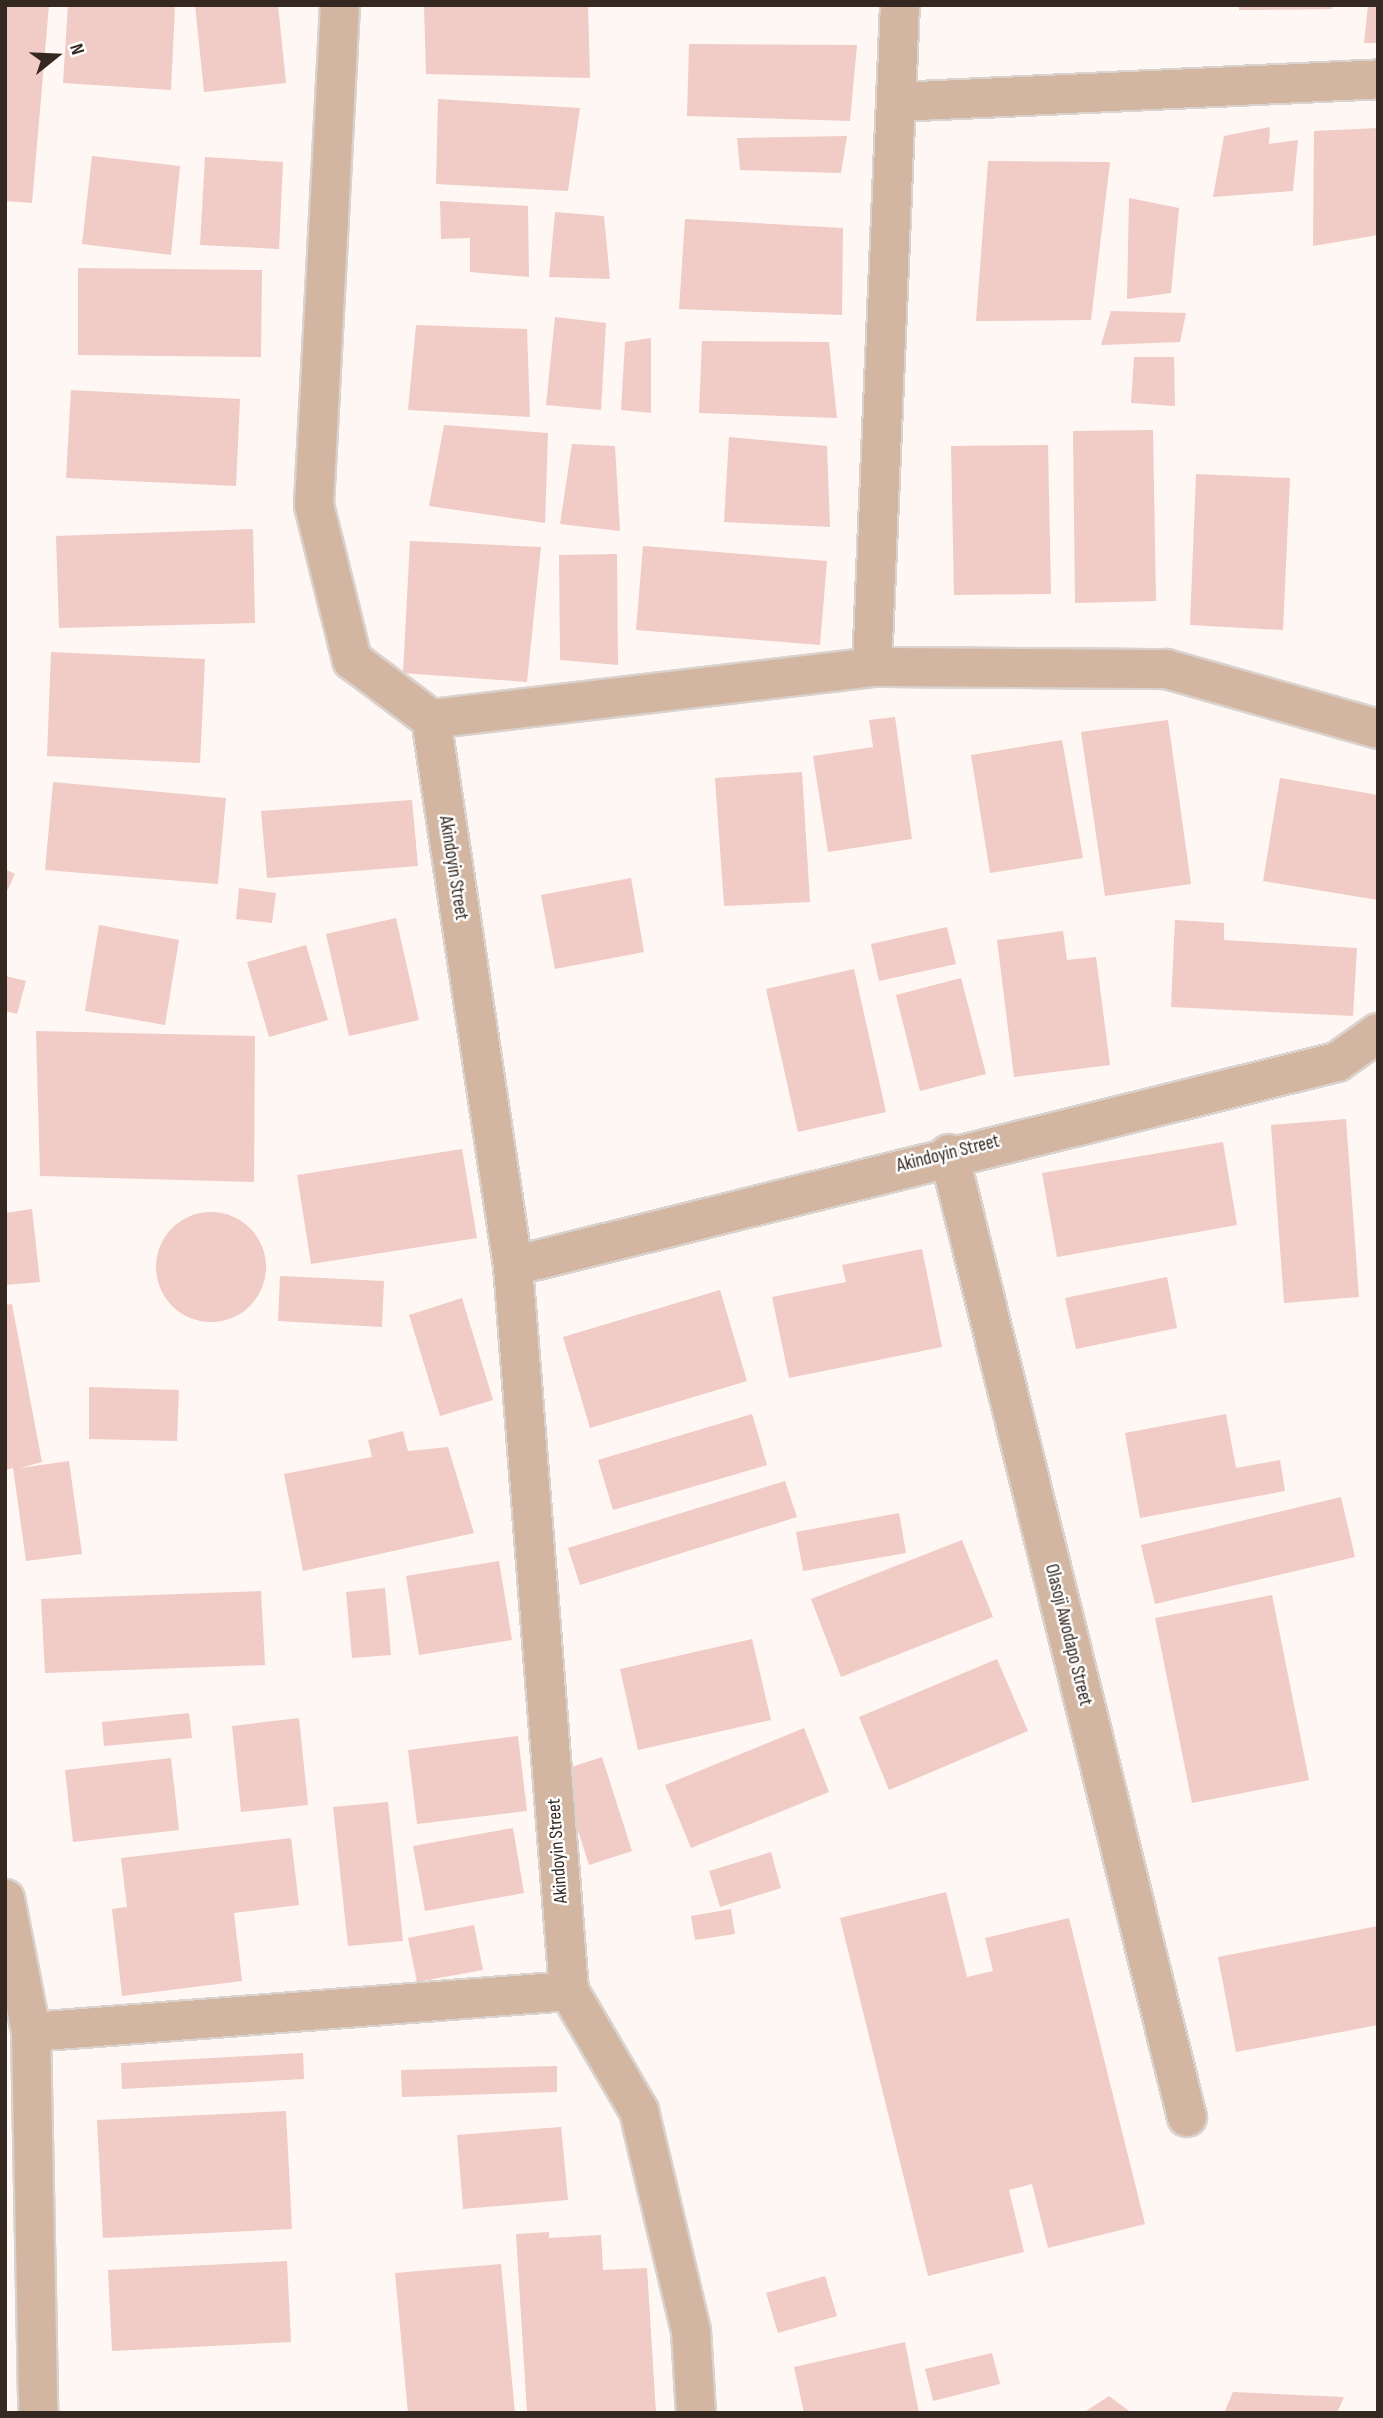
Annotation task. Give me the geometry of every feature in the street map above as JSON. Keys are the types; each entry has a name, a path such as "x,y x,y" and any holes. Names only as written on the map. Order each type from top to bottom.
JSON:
{"street":[{"path":"340,5 314,505 352,660 431,719 872,667 1166,670 1378,729"},
{"path":"872,667 900,5"},
{"path":"897,102 1378,79"},
{"name":"Akindoyin Street","path":"431,719 513,1266 569,1991 639,2111 691,2331 696,2413"},
{"name":"Akindoyin Street","path":"513,1266 949,1154 1337,1062 1378,1033"},
{"name":"Olasoji Awodapo Street","path":"949,1154 1187,2117"},
{"path":"5,1899 31,2032 38,2413"},
{"path":"31,2032 569,1991"}],"building":[{"path":"5,5 49,5 32,203 5,201"},
{"path":"68,5 175,6 171,90 63,83"},
{"path":"195,5 278,5 286,83 204,92"},
{"path":"424,5 588,5 590,78 426,74"},
{"path":"1239,5 1332,5 1332,9 1239,10"},
{"path":"1368,5 1378,5 1378,43 1364,43"},
{"path":"689,44 857,45 850,121 687,116"},
{"path":"438,99 580,108 568,191 436,184"},
{"path":"1270,127 1269,144 1298,140 1293,191 1213,197 1224,136"},
{"path":"1378,128 1378,235 1313,246 1314,131"},
{"path":"847,136 841,173 740,170 737,138"},
{"path":"92,156 180,166 171,255 82,244"},
{"path":"205,157 283,162 279,249 200,245"},
{"path":"988,161 1110,162 1091,320 976,321"},
{"path":"1129,198 1179,208 1171,293 1127,299"},
{"path":"440,201 528,206 529,277 470,272 470,238 441,239"},
{"path":"555,212 604,216 610,279 549,277"},
{"path":"685,219 843,228 842,315 679,309"},
{"path":"78,268 262,270 261,357 78,355"},
{"path":"1111,311 1186,313 1180,342 1101,345"},
{"path":"555,317 606,323 601,410 546,405"},
{"path":"416,325 527,329 530,417 408,410"},
{"path":"651,338 651,413 621,410 625,342"},
{"path":"702,341 829,342 837,418 699,413"},
{"path":"1134,357 1174,357 1175,406 1131,403"},
{"path":"71,390 240,399 236,486 66,478"},
{"path":"444,425 548,433 545,523 429,506"},
{"path":"1153,430 1156,601 1075,603 1073,431"},
{"path":"729,437 827,446 830,527 724,522"},
{"path":"572,444 615,446 620,531 560,524"},
{"path":"1048,445 1051,594 954,595 951,446"},
{"path":"1196,474 1290,478 1283,630 1190,625"},
{"path":"253,529 255,623 59,628 56,536"},
{"path":"410,541 541,547 527,682 403,673"},
{"path":"643,546 827,561 820,645 636,630"},
{"path":"617,554 618,665 560,660 559,555"},
{"path":"51,652 205,659 200,763 47,756"},
{"path":"895,717 912,839 828,852 813,756 873,747 869,720"},
{"path":"1168,720 1191,884 1105,896 1081,732"},
{"path":"1062,740 1083,858 990,873 971,755"},
{"path":"802,772 810,902 724,906 715,778"},
{"path":"1280,778 1378,795 1378,900 1263,881"},
{"path":"53,782 226,798 218,884 45,870"},
{"path":"412,800 418,866 267,878 261,811"},
{"path":"5,869 15,874 5,895"},
{"path":"631,878 644,952 555,969 541,895"},
{"path":"239,888 276,893 272,923 236,919"},
{"path":"396,918 419,1020 349,1036 326,934"},
{"path":"1175,920 1224,923 1224,940 1357,948 1353,1016 1171,1007"},
{"path":"99,925 179,940 165,1025 85,1011"},
{"path":"947,927 956,964 879,981 871,944"},
{"path":"1063,931 1067,960 1096,957 1110,1065 1014,1077 997,940"},
{"path":"306,945 328,1020 269,1037 247,962"},
{"path":"854,969 886,1112 798,1132 766,989"},
{"path":"5,976 26,981 17,1014 5,1011"},
{"path":"961,978 986,1074 920,1091 896,995"},
{"path":"36,1031 255,1036 254,1182 40,1176"},
{"path":"1346,1119 1359,1297 1284,1303 1271,1125"},
{"path":"1223,1142 1237,1225 1057,1257 1042,1173"},
{"path":"462,1149 477,1238 311,1264 297,1175"},
{"path":"32,1209 40,1282 5,1285 5,1213"},
{"path":"211,1212 232,1216 250,1228 262,1246 266,1267 262,1288 250,1306 232,1318 211,1322 190,1318 172,1306 160,1288 156,1267 160,1246 172,1228 190,1216"},
{"path":"922,1249 942,1347 789,1378 772,1297 846,1282 842,1265"},
{"path":"280,1276 384,1281 382,1327 278,1321"},
{"path":"1167,1277 1177,1328 1076,1349 1065,1298"},
{"path":"720,1290 747,1381 590,1428 563,1337"},
{"path":"462,1298 493,1400 440,1416 409,1315"},
{"path":"12,1304 42,1462 20,1468 69,1461 82,1554 26,1561 13,1468 5,1470 5,1305"},
{"path":"89,1387 179,1390 177,1441 89,1439"},
{"path":"752,1414 767,1465 613,1510 598,1460"},
{"path":"1226,1414 1236,1468 1280,1460 1285,1491 1140,1518 1125,1433"},
{"path":"403,1431 408,1451 448,1447 474,1533 303,1571 284,1474 372,1457 368,1440"},
{"path":"785,1481 797,1517 580,1585 568,1548"},
{"path":"1341,1497 1355,1557 1155,1604 1141,1545"},
{"path":"899,1513 906,1553 803,1571 796,1532"},
{"path":"962,1540 993,1617 841,1677 811,1599"},
{"path":"499,1561 512,1640 419,1655 406,1576"},
{"path":"385,1588 391,1655 352,1658 346,1592"},
{"path":"261,1591 265,1665 45,1673 41,1599"},
{"path":"1272,1595 1309,1780 1192,1803 1155,1618"},
{"path":"752,1639 771,1720 638,1750 620,1669"},
{"path":"997,1659 1028,1731 889,1790 859,1717"},
{"path":"189,1713 192,1738 104,1746 102,1722"},
{"path":"299,1718 308,1805 241,1812 232,1726"},
{"path":"804,1728 829,1792 691,1848 665,1785"},
{"path":"518,1736 527,1811 417,1824 408,1750"},
{"path":"602,1757 632,1851 589,1865 559,1771"},
{"path":"171,1758 179,1830 73,1842 65,1770"},
{"path":"388,1802 403,1941 348,1946 333,1807"},
{"path":"513,1828 524,1893 425,1911 413,1846"},
{"path":"291,1838 299,1905 234,1913 242,1981 122,1996 112,1909 127,1907 121,1858"},
{"path":"771,1852 781,1888 720,1907 709,1871"},
{"path":"946,1892 967,1977 993,1971 985,1938 1069,1918 1145,2224 1048,2248 1032,2184 1009,2190 1024,2252 928,2276 840,1918"},
{"path":"731,1909 735,1934 695,1940 691,1916"},
{"path":"474,1925 483,1970 417,1982 408,1938"},
{"path":"1378,1926 1378,2025 1236,2052 1218,1957"},
{"path":"303,2053 304,2079 122,2089 121,2063"},
{"path":"557,2066 557,2092 402,2097 401,2070"},
{"path":"286,2111 292,2229 103,2238 97,2120"},
{"path":"561,2127 568,2200 463,2209 457,2135"},
{"path":"549,2232 549,2238 601,2235 603,2270 647,2268 656,2413 527,2413 516,2234"},
{"path":"287,2261 291,2342 112,2351 108,2270"},
{"path":"501,2264 515,2413 408,2413 395,2273"},
{"path":"825,2276 837,2316 778,2333 766,2293"},
{"path":"905,2342 919,2413 804,2413 794,2367"},
{"path":"992,2353 1000,2384 933,2401 925,2369"},
{"path":"1233,2392 1344,2397 1337,2413 1224,2413"},
{"path":"1109,2396 1132,2413 1083,2413"}]}
